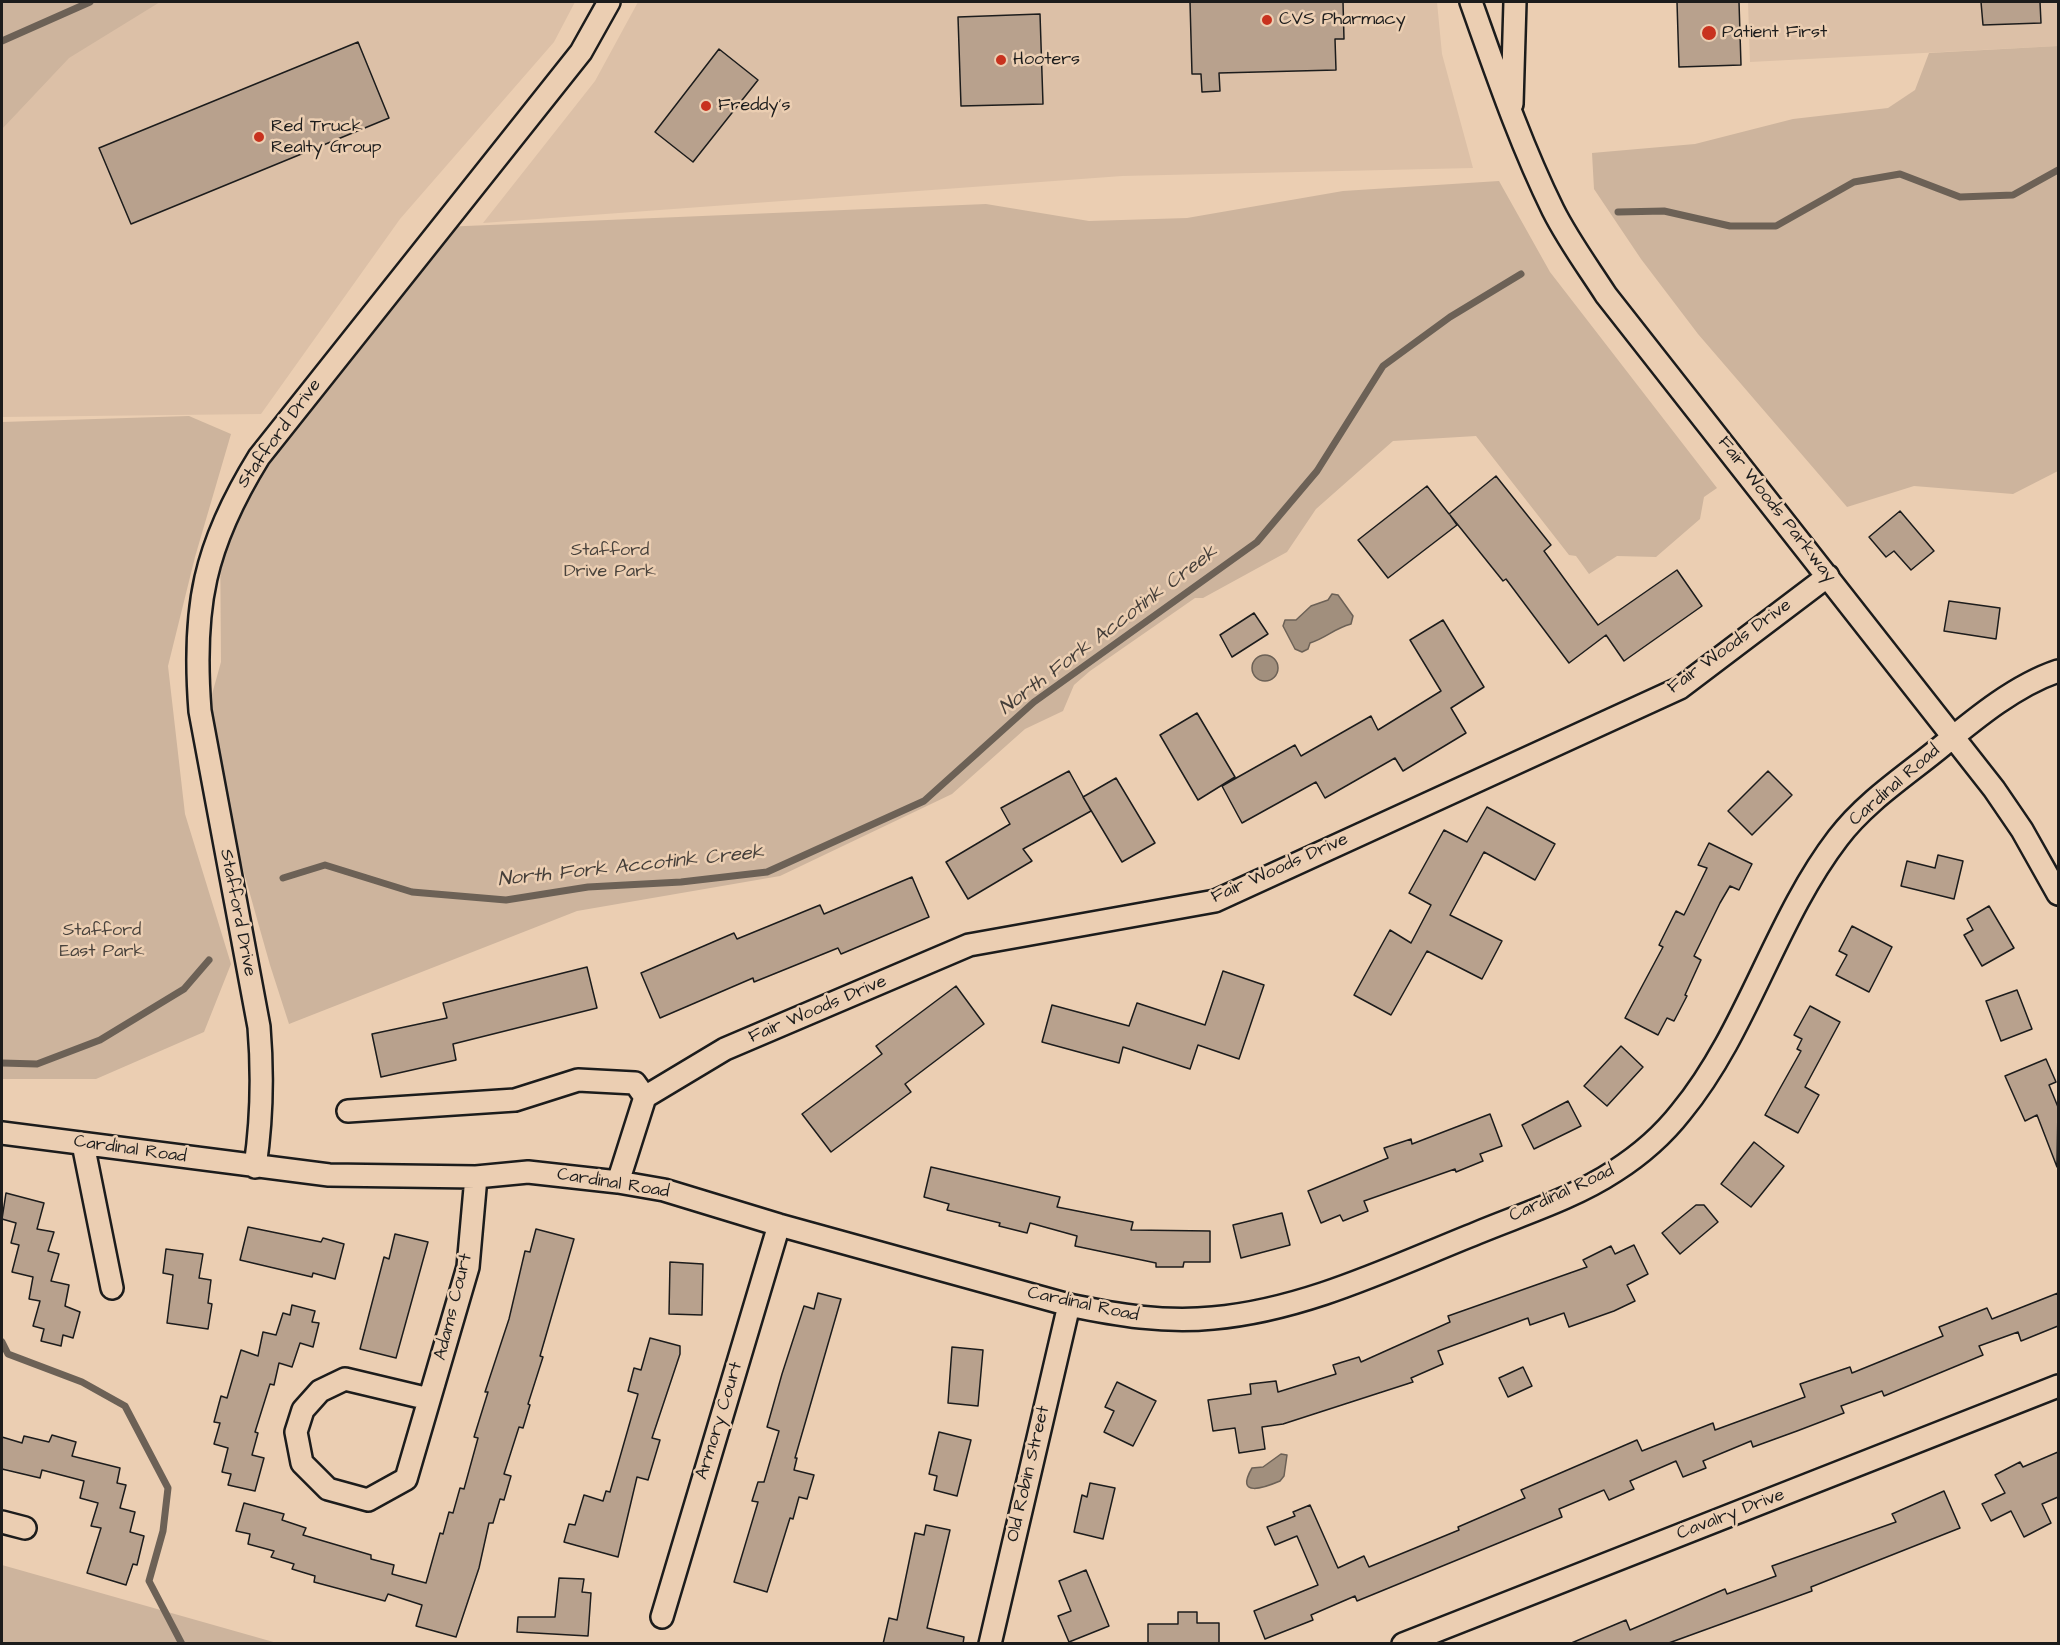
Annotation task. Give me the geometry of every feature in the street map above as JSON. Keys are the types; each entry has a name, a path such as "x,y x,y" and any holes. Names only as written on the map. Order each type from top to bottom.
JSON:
{"street":[{"name":"Stafford Drive","path":"255,1167 262,1116 263,1075 259,1027 200,711 196,666 198,621 209,560 234,499 260,458 581,52 609,2"},
{"name":"Fair Woods Parkway","path":"1472,2 1512,116 1553,210 1606,295 1954,736 2022,830 2058,894"},
{"name":"Fair Woods Parkway","path":"1512,116 1515,2"},
{"name":"Fair Woods Drive","path":"645,1097 725,1049 969,945 1215,901 1680,688 1828,576"},
{"name":"Cardinal Road","path":"2,1132 329,1175 476,1177 528,1172 618,1182 664,1190 779,1225 1069,1305 1112,1314 1159,1320 1215,1318 1268,1310 1377,1273 1560,1199 1614,1172 1660,1136 1693,1098 1729,1038 1815,872 1838,838 1869,806 1954,736 1986,712 2035,681 2058,671"},
{"path":"348,1111 514,1100 578,1080 634,1083 645,1097 618,1182"},
{"path":"83,1144 112,1288"},
{"name":"Adams Court","path":"429,1399 345,1379 320,1391 303,1410 296,1432 302,1463 328,1489 368,1500 406,1479 468,1267 476,1177"},
{"name":"Armory Court","path":"662,1617 779,1225"},
{"name":"Old Robin Street","path":"990,1644 1069,1305"},
{"name":"Cavalry Drive","path":"1403,1644 2058,1386"},
{"path":"2,1522 25,1528"}],"shaded area":[{"path":"71,2 575,2 554,42 400,219 261,414 2,417 2,41"},
{"path":"638,2 1437,2 1442,54 1473,168 1122,176 483,223 595,81"},
{"path":"1748,2 2058,2 2058,46 1750,62"},
{"path":"1332,594 1338,595 1353,616 1351,624 1310,643 1308,649 1302,652 1295,649 1283,626 1285,620 1296,620 1311,606 1328,600"},
{"path":"1265,655 1274,659 1278,668 1274,677 1265,681 1256,677 1252,668 1256,659"},
{"path":"1281,1454 1287,1455 1284,1476 1280,1481 1260,1488 1249,1487 1247,1478 1252,1468 1263,1467"}],"green space":[{"path":"2,2 160,2 69,58 2,129"},
{"path":"2058,46 2058,471 2013,494 1914,486 1847,507 1698,334 1641,259 1594,189 1592,153 1695,144 1793,119 1888,108 1915,90 1929,53"},
{"name":"Stafford Drive Park","path":"1499,181 1550,272 1717,488 1704,497 1700,519 1656,557 1617,556 1589,574 1576,556 1569,555 1476,436 1393,441 1316,509 1287,552 1203,598 1195,598 1090,671 1074,685 1063,711 1025,729 952,794 780,876 577,911 289,1024 235,841 209,705 221,662 220,529 259,457 442,227 986,204 1089,221 1187,218 1343,191"},
{"name":"Stafford East Park","path":"189,416 231,434 195,557 168,666 185,814 231,964 204,1032 96,1079 2,1079 2,422"},
{"path":"2,1565 277,1643 2,1643"}],"building":[{"name":"CVS Pharmacy","path":"1190,2 1343,2 1344,39 1335,39 1336,70 1219,73 1220,91 1202,92 1201,74 1192,74"},
{"name":"Patient First","path":"1677,2 1739,2 1741,65 1679,67"},
{"path":"1981,2 2040,2 2041,23 1983,25"},
{"name":"Hooters","path":"1040,14 1043,104 961,106 958,17"},
{"path":"358,42 389,118 131,224 99,148"},
{"name":"Freddy's","path":"719,49 758,80 693,162 655,132"},
{"path":"1496,476 1551,545 1544,551 1598,625 1677,570 1702,606 1624,661 1606,635 1569,663 1506,579 1503,581 1450,515 1457,525 1388,578 1358,540 1427,486 1449,514"},
{"path":"1900,511 1934,551 1911,570 1894,551 1886,557 1869,537"},
{"path":"1949,601 2000,608 1996,639 1944,631"},
{"path":"1254,613 1268,634 1232,657 1220,635"},
{"path":"1443,620 1484,687 1451,708 1466,733 1403,771 1395,758 1325,798 1316,782 1242,823 1222,786 1295,745 1301,756 1371,716 1378,730 1441,691 1410,640"},
{"path":"1197,713 1235,777 1198,800 1160,735"},
{"path":"1069,771 1091,811 1023,849 1032,861 968,899 946,862 1010,824 1001,808"},
{"path":"1768,771 1792,795 1752,835 1728,811"},
{"path":"1116,778 1155,843 1122,862 1083,797"},
{"path":"1487,807 1555,844 1535,880 1484,852 1450,915 1502,941 1482,979 1427,951 1391,1015 1354,995 1390,930 1411,943 1431,905 1409,893 1444,830 1467,842"},
{"path":"1709,843 1752,864 1739,890 1730,886 1720,903 1694,956 1701,960 1685,995 1687,996 1674,1021 1667,1018 1658,1035 1625,1018 1663,947 1659,945 1676,911 1684,915 1707,868 1698,865"},
{"path":"1938,855 1963,861 1954,899 1901,886 1907,861 1935,868"},
{"path":"912,877 929,917 841,954 838,948 754,982 753,978 660,1018 641,973 734,933 737,939 820,905 824,914"},
{"path":"1989,906 2014,948 1982,966 1964,935 1973,930 1967,919"},
{"path":"1852,926 1892,947 1869,992 1836,975 1847,955 1839,951"},
{"path":"587,967 597,1008 453,1044 456,1060 381,1077 372,1034 447,1018 443,1003"},
{"path":"1223,971 1264,985 1239,1059 1198,1045 1190,1069 1123,1047 1119,1063 1042,1042 1052,1005 1129,1026 1137,1003 1205,1025"},
{"path":"956,986 984,1024 905,1084 911,1092 831,1152 802,1114 882,1054 876,1046"},
{"path":"2017,990 2032,1029 2001,1041 1986,1001"},
{"path":"1810,1006 1840,1022 1805,1087 1819,1095 1798,1133 1765,1115 1801,1051 1797,1049 1802,1039 1794,1035"},
{"path":"1621,1046 1643,1067 1607,1106 1584,1086"},
{"path":"2046,1059 2056,1082 2049,1085 2058,1107 2057,1167 2037,1115 2025,1121 2005,1076"},
{"path":"1568,1101 1581,1126 1534,1149 1522,1125"},
{"path":"1490,1114 1502,1146 1480,1154 1483,1161 1456,1172 1455,1169 1364,1201 1368,1211 1343,1221 1340,1215 1321,1223 1308,1191 1388,1158 1384,1148 1411,1139 1412,1144"},
{"path":"1754,1142 1784,1166 1751,1207 1721,1184"},
{"path":"931,1167 1060,1197 1057,1207 1133,1222 1131,1230 1210,1231 1210,1262 1184,1262 1183,1267 1156,1267 1156,1263 1075,1246 1077,1236 1030,1223 1027,1233 999,1226 1000,1223 947,1210 949,1204 924,1197"},
{"path":"6,1193 44,1203 37,1229 54,1232 48,1251 59,1254 51,1281 69,1285 65,1306 80,1312 73,1338 63,1335 61,1346 41,1341 44,1329 33,1326 40,1301 29,1299 33,1277 12,1272 19,1245 11,1243 16,1223 2,1219"},
{"path":"1696,1205 1704,1205 1718,1222 1680,1254 1662,1233"},
{"path":"1282,1213 1290,1245 1241,1258 1233,1225"},
{"path":"248,1227 321,1242 323,1238 344,1244 335,1279 313,1273 312,1277 240,1260"},
{"path":"536,1229 574,1239 540,1356 543,1357 528,1404 530,1405 523,1428 519,1427 504,1474 511,1476 504,1500 500,1499 493,1523 489,1523 479,1568 456,1637 416,1626 422,1605 388,1594 385,1601 314,1582 315,1576 292,1569 294,1564 271,1557 274,1551 248,1544 250,1534 236,1531 244,1503 284,1514 282,1520 306,1528 303,1535 371,1555 371,1559 394,1565 392,1574 426,1583 440,1533 443,1534 449,1512 453,1513 460,1488 464,1489 478,1438 474,1437 488,1392 485,1392 509,1319 525,1251 530,1252"},
{"path":"395,1234 428,1242 396,1358 360,1349 384,1257 389,1259"},
{"path":"1634,1245 1648,1274 1627,1285 1635,1301 1614,1311 1569,1327 1564,1313 1530,1325 1528,1318 1438,1351 1443,1364 1411,1378 1413,1382 1283,1424 1262,1427 1265,1449 1239,1453 1235,1428 1213,1431 1208,1400 1251,1394 1250,1384 1276,1381 1278,1392 1336,1374 1333,1365 1359,1357 1361,1362 1450,1322 1448,1316 1587,1267 1583,1260 1611,1246 1615,1254"},
{"path":"166,1249 203,1254 199,1278 211,1280 208,1303 212,1304 208,1329 167,1323 173,1275 163,1273"},
{"path":"670,1262 703,1264 702,1315 669,1314"},
{"path":"818,1293 841,1299 795,1458 797,1458 794,1470 814,1475 807,1499 799,1497 793,1519 790,1518 767,1592 734,1582 758,1502 752,1501 758,1482 764,1482 779,1431 767,1427 782,1374 804,1306 814,1309"},
{"path":"2058,1293 2058,1326 2021,1341 2018,1332 1979,1346 1983,1355 1884,1396 1882,1391 1841,1406 1844,1413 1797,1431 1753,1447 1751,1441 1703,1461 1706,1468 1683,1477 1676,1461 1630,1481 1634,1489 1609,1500 1604,1490 1559,1509 1562,1517 1357,1601 1355,1596 1311,1615 1313,1620 1265,1639 1254,1611 1318,1585 1297,1536 1275,1545 1267,1527 1295,1516 1293,1512 1310,1505 1338,1568 1364,1556 1369,1567 1459,1530 1458,1527 1525,1498 1521,1490 1637,1440 1642,1451 1713,1423 1715,1430 1805,1397 1800,1384 1850,1367 1852,1373 1943,1336 1939,1327 1987,1308 1992,1319"},
{"path":"292,1305 315,1311 312,1322 319,1323 313,1347 300,1343 292,1367 279,1363 274,1385 270,1384 255,1432 258,1433 252,1455 264,1458 255,1491 228,1485 231,1474 222,1472 228,1448 214,1444 220,1423 214,1422 221,1396 227,1398 241,1350 258,1356 263,1332 276,1335 283,1313 290,1315"},
{"path":"650,1338 680,1346 680,1354 652,1438 660,1440 648,1480 637,1477 618,1557 564,1542 569,1524 575,1525 584,1495 603,1501 606,1491 610,1492 638,1394 628,1391 634,1368 641,1370"},
{"path":"952,1347 983,1350 978,1406 948,1403"},
{"path":"1523,1367 1532,1386 1508,1397 1499,1378"},
{"path":"1117,1382 1156,1401 1133,1446 1104,1432 1114,1411 1105,1407"},
{"path":"939,1432 971,1440 957,1496 934,1490 937,1476 929,1474"},
{"path":"52,1435 76,1442 72,1456 120,1468 117,1483 126,1485 120,1508 135,1512 130,1532 144,1536 137,1565 133,1564 126,1585 87,1573 101,1528 91,1526 98,1503 80,1498 84,1481 42,1470 40,1478 2,1469 2,1437 22,1443 24,1436 49,1442"},
{"path":"2058,1452 2058,1497 2042,1504 2051,1523 2024,1537 2011,1511 1991,1521 1982,1504 2005,1493 1995,1475 2020,1462 2023,1467"},
{"path":"1090,1483 1115,1488 1103,1539 1074,1532 1082,1495 1087,1497"},
{"path":"1944,1491 1960,1528 1811,1587 1812,1591 1666,1644 1569,1644 1626,1620 1630,1630 1725,1589 1727,1594 1776,1576 1772,1566 1896,1522 1892,1514"},
{"path":"926,1525 950,1530 927,1628 964,1637 963,1644 883,1644 889,1618 897,1620 915,1533 924,1535"},
{"path":"1086,1570 1109,1626 1069,1642 1058,1616 1071,1611 1059,1581"},
{"path":"559,1578 584,1579 582,1592 591,1593 588,1636 517,1632 518,1617 555,1617"},
{"path":"1178,1612 1197,1612 1197,1623 1219,1623 1219,1644 1148,1644 1148,1624 1178,1624"}],"waterway":[{"path":"2,41 90,2"},
{"name":"North Fork Accotink Creek","path":"1618,212 1664,211 1730,226 1776,226 1854,182 1900,174 1960,197 2013,195 2058,170"},
{"name":"North Fork Accotink Creek","path":"283,878 325,865 412,892 506,900 588,887 681,882 767,872 924,801 1034,702 1257,542 1317,471 1383,366 1450,317 1521,274"},
{"name":"North Fork Accotink Creek","path":"2,1063 37,1064 100,1040 184,989 209,960"},
{"path":"2,1342 8,1354 82,1382 125,1406 168,1488 163,1531 149,1581 182,1644"}],"place":[{"name":"CVS Pharmacy","path":"1267,20"},
{"name":"Patient First","path":"1709,33"},
{"name":"Hooters","path":"1001,60"},
{"name":"Freddy's","path":"706,106"},
{"name":"Red Truck Realty Group","path":"259,137"}]}
